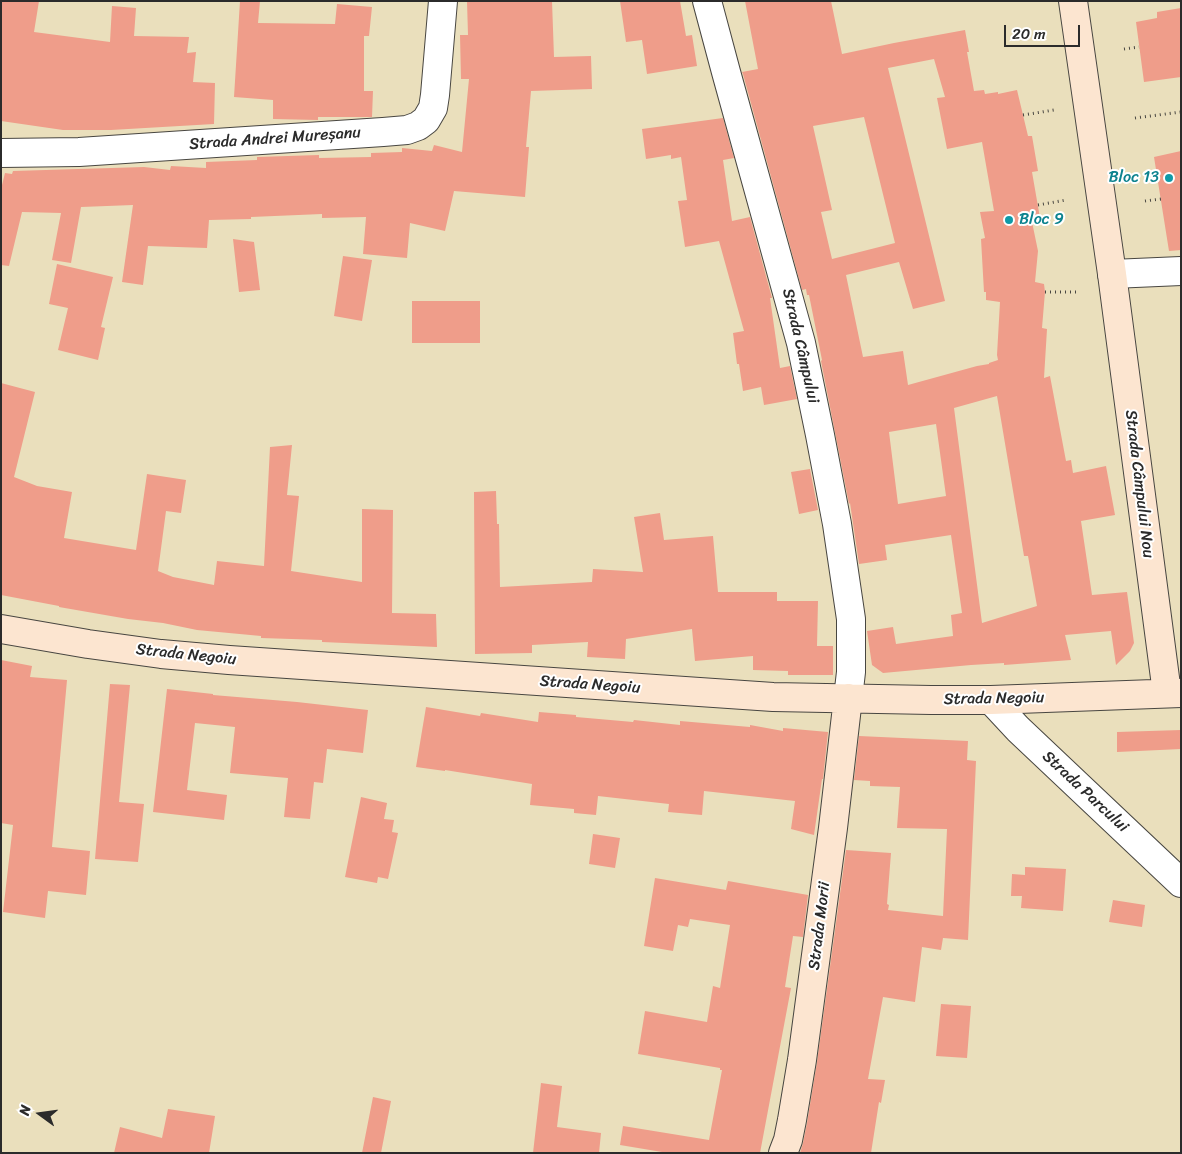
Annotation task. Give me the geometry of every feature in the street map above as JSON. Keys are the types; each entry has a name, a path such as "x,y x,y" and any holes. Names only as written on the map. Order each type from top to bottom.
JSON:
{"main road":[{"name":"Strada Câmpului Nou","path":"1073,1 1174,693"},
{"name":"Strada Negoiu","path":"1,629 161,654 229,660 773,696 990,700 1174,693"},
{"name":"Strada Morii","path":"783,1153 788,1140 802,1060 824,904 848,698"}],"street":[{"name":"Strada Andrei Mureșanu","path":"1,153 79,152 383,132 406,130 418,126 426,120 433,108 443,1"},
{"name":"Strada Câmpului","path":"707,1 801,343 820,435 837,524 851,619 851,672 848,698"},
{"path":"1112,274 1181,272"},
{"name":"Strada Parcului","path":"990,700 1018,729 1181,883"}],"path":[{"path":"1124,49 1139,47"},
{"path":"1023,115 1054,110"},
{"path":"1135,118 1181,112"},
{"path":"1145,201 1161,198"},
{"path":"1038,205 1066,200"},
{"path":"1044,292 1080,292"}],"building":[{"path":"1,1 39,1 34,32 110,42 112,6 136,8 134,36 189,37 187,53 196,52 193,82 215,83 214,124 111,130 63,130 1,121"},
{"path":"240,1 260,1 258,23 335,24 337,4 372,7 369,36 364,36 364,91 373,91 372,117 318,117 318,120 273,119 273,100 234,97"},
{"path":"467,1 552,1 554,57 591,56 592,89 531,91 526,147 529,147 525,197 454,191 445,231 410,223 407,258 363,254 366,217 322,218 322,214 209,220 207,248 148,246 143,285 122,282 133,205 81,207 71,263 52,260 61,213 22,212 9,266 1,265 1,189 5,173 12,174 13,171 144,167 170,170 171,166 206,168 206,162 257,160 257,157 319,155 319,158 371,157 371,153 402,152 402,148 432,151 434,145 462,152 469,79 461,79 460,35 468,35"},
{"path":"620,1 680,1 686,36 692,35 697,66 647,74 642,40 626,42"},
{"path":"745,1 831,1 842,54 965,30 974,91 984,90 985,94 998,92 998,94 1017,90 1028,136 1032,136 1038,171 1032,172 1040,218 1032,222 1038,251 1035,282 1044,284 1045,292 1042,328 1047,329 1044,378 1050,376 1066,461 1071,460 1073,473 1106,466 1115,515 1081,521 1092,595 1127,592 1134,643 1130,651 1116,665 1111,631 1065,635 1071,660 1004,665 1004,663 971,665 883,673 872,665 867,631 893,627 896,644 953,636 951,615 962,613 951,535 885,545 887,560 859,564 850,503 809,295 807,295 806,289 802,290 742,72 758,69","holes":["934,59 945,97 937,98 947,149 982,142 994,211 980,212 985,238 981,239 984,292 986,292 986,300 1000,302 998,360 908,385 903,351 863,357 846,275 899,262 913,309 945,301 888,68","864,117 895,243 832,259 821,212 832,210 813,126","997,396 1024,556 1028,556 1037,606 982,623 954,408","936,424 946,496 898,504 889,432"]},
{"path":"1181,8 1181,77 1144,82 1136,22 1157,18 1157,12"},
{"path":"723,118 734,158 723,160 732,221 750,217 772,298 770,298 780,368 790,366 797,399 764,405 761,387 743,391 733,333 744,331 719,241 685,247 678,201 687,200 681,157 671,159 671,155 646,159 642,129"},
{"name":"Bloc 13","path":"1181,151 1181,250 1169,251 1154,157"},
{"path":"233,239 254,242 260,290 239,292"},
{"path":"343,256 372,260 362,321 334,316"},
{"path":"57,264 113,277 101,327 105,328 98,360 58,350 68,308 49,304"},
{"path":"412,301 480,301 480,343 412,343"},
{"path":"1,383 35,392 14,477 37,486 72,492 64,538 136,550 147,474 186,480 181,513 166,511 158,571 173,577 214,585 217,561 264,566 270,447 292,445 287,495 299,496 291,571 362,582 362,509 393,510 392,613 436,614 437,647 261,638 261,636 197,630 163,623 128,619 1,595"},
{"path":"810,469 818,510 799,514 791,472"},
{"path":"496,491 497,524 499,524 500,587 592,582 593,569 643,572 634,517 660,513 664,540 713,536 718,592 777,592 777,601 818,601 817,646 833,646 833,675 788,675 788,671 753,670 753,656 695,661 692,629 626,639 625,659 587,657 588,642 532,645 532,653 475,654 474,492"},
{"path":"1,660 32,666 30,677 67,680 52,847 90,851 86,895 48,891 45,918 3,912 13,825 1,823"},
{"path":"110,684 130,685 119,802 144,804 138,862 95,859"},
{"path":"167,689 368,710 363,753 327,749 323,783 314,782 310,819 284,817 288,778 230,773 235,727 195,723 187,790 227,795 224,820 153,812"},
{"path":"426,707 480,716 481,713 538,722 539,712 633,722 634,720 680,725 680,721 750,727 750,725 783,731 783,728 828,732 814,835 791,829 795,801 704,791 702,815 668,812 669,804 598,796 596,815 574,813 574,809 530,805 532,784 416,767"},
{"path":"1181,730 1181,749 1117,752 1117,732"},
{"path":"859,736 968,741 967,760 976,761 968,940 943,938 941,950 922,947 915,1002 883,997 868,1079 885,1080 881,1103 879,1102 871,1153 800,1153 817,1062 846,850 891,853 888,910 943,916 947,829 897,828 900,787 870,786 870,781 854,780"},
{"path":"361,797 387,803 384,819 394,820 392,832 398,833 388,879 378,877 377,883 345,877"},
{"path":"593,834 620,838 615,868 589,864"},
{"path":"1025,867 1066,869 1063,911 1021,908 1022,896 1011,896 1012,874 1025,875"},
{"path":"655,878 726,890 728,881 808,895 803,937 793,936 785,987 791,988 760,1153 668,1153 620,1145 623,1126 709,1140 722,1070 720,1068 638,1054 645,1011 707,1022 713,986 720,988 730,925 690,919 688,927 678,925 673,951 644,946"},
{"path":"1113,900 1145,905 1142,927 1109,922"},
{"path":"941,1004 971,1006 967,1058 936,1056"},
{"path":"541,1083 562,1086 557,1127 601,1133 599,1153 533,1153"},
{"path":"373,1097 391,1101 381,1153 362,1153"},
{"path":"168,1109 215,1116 209,1153 114,1153 120,1127 162,1138"}],"place":[{"name":"Bloc 13","path":"1169,178"},
{"name":"Bloc 9","path":"1009,220"}]}
